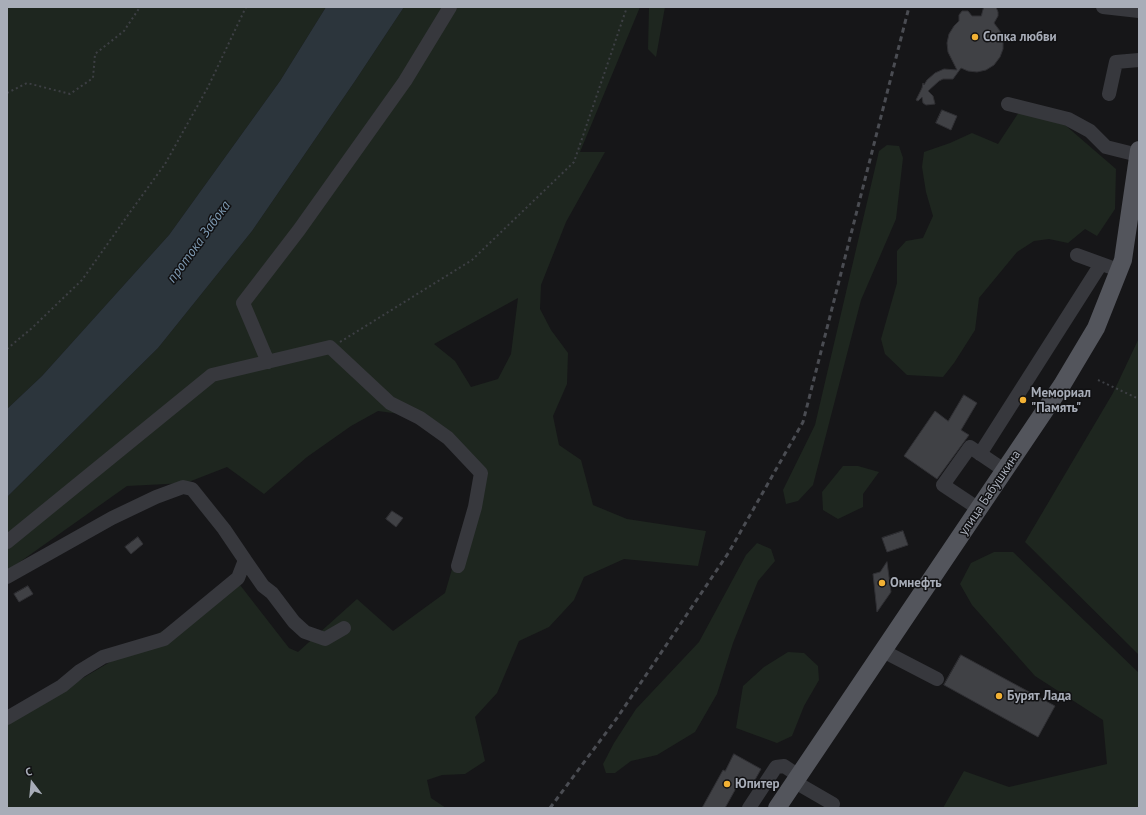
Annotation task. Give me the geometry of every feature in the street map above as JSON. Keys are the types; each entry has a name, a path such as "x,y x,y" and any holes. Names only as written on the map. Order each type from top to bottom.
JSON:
{"main road":[{"name":"улица Бабушкина","path":"777,808 979,509 1087,345 1104,311 1123,260 1139,153"}],"street":[{"path":"268,362 243,303 299,230 405,80 450,7"},
{"path":"1103,7 1139,11"},
{"path":"1109,94 1116,62 1139,60"},
{"path":"1008,104 1068,119 1090,131 1106,147 1139,153"},
{"path":"1077,256 1119,270"},
{"path":"980,454 1101,264"},
{"path":"7,542 212,375 330,348 390,403 420,418 448,438 481,473 475,507 458,566"},
{"path":"979,509 943,485 970,448 1004,470"},
{"path":"7,577 112,518 156,497 183,487 192,489 224,529 263,586 272,594 294,622 305,632 325,639 344,628"},
{"path":"7,718 62,686 80,671 103,657 164,639 238,578 244,560"},
{"path":"883,651 937,679"},
{"path":"749,808 776,767 784,766 797,779 833,804"}],"path":[{"path":"7,93 27,83 70,94 93,78 95,54 124,31 140,7"},
{"path":"7,349 32,328 82,280 165,164 208,87 246,7"},
{"path":"330,348 472,260 574,162 627,7"},
{"path":"1098,380 1139,399"}],"shaded area":[{"path":"7,7 326,7 280,81 169,235 42,376 7,409"},
{"path":"404,7 640,7 580,152 605,152 566,222 541,285 540,309 551,330 568,353 567,384 553,416 559,445 581,460 593,505 627,519 706,531 698,566 624,559 584,577 574,600 549,627 519,641 497,693 475,717 485,761 465,774 442,775 427,780 431,798 446,808 7,808 7,723 240,585 289,648 298,652 357,599 393,631 445,593 479,477 431,427 400,414 378,411 351,426 307,457 264,494 227,467 186,483 127,486 7,571 7,497 158,348 252,231","holes":["518,298 511,354 498,379 471,387 455,361 434,344"]},
{"path":"649,7 665,7 656,57 648,49"},
{"path":"1019,112 1065,125 1116,169 1115,209 1097,236 1085,229 1068,243 1049,239 1034,241 1017,252 979,298 975,330 954,363 943,377 907,375 885,354 881,339 897,283 897,251 906,241 923,238 933,216 926,192 922,167 924,152 950,143 972,133 998,144"},
{"path":"887,145 899,146 903,158 896,219 861,300 813,485 798,501 786,504 783,490 815,425 879,151"},
{"path":"1139,338 1139,655 1025,542 1113,393"},
{"path":"843,466 858,466 879,472 863,494 863,507 838,519 823,510 822,492"},
{"path":"757,543 771,549 775,561 758,581 733,643 717,694 695,732 657,755 631,761 615,773 606,773 603,764 614,743 636,709 699,642 746,555"},
{"path":"994,552 1013,552 1139,673 1139,808 943,808 964,771 1009,787 1107,764 1103,720 1035,676 972,605 960,584 971,563"},
{"path":"788,652 804,653 818,666 819,680 804,706 792,736 777,743 736,728 743,686 764,667"}],"water":[{"name":"протока Забока","path":"326,7 404,7 252,231 158,348 7,497 7,409 42,376 169,235 280,81"}],"building":[{"name":"Сопка любви","path":"984,7 996,7 998,12 998,16 994,23 1000,31 1003,40 1003,49 1000,57 994,65 986,70 977,72 968,71 961,68 953,79 943,79 939,81 928,91 933,96 935,104 926,105 923,103 922,97 918,101 916,100 923,83 924,85 935,73 944,69 957,70 948,52 947,43 949,34 959,21 959,15 962,11 968,11 972,16 981,16"},
{"path":"942,110 957,116 951,130 936,123"},
{"path":"964,395 977,403 961,430 969,435 937,479 904,456 935,411 948,421"},
{"path":"392,511 403,518 396,527 386,519"},
{"path":"903,531 908,545 887,552 882,538"},
{"path":"138,537 143,544 131,554 125,547"},
{"name":"Омнефть","path":"887,562 891,592 877,612 873,574 880,572"},
{"path":"28,586 33,594 19,602 14,594"},
{"name":"Бурят Лада","path":"961,655 1055,706 1038,737 944,685"},
{"name":"Юпитер","path":"734,754 761,769 751,787 740,781 725,808 702,808 723,770 725,771"}],"railway":[{"path":"550,808 617,718 729,552 803,422 909,7"}],"place":[{"name":"Сопка любви","path":"975,37"},
{"name":"Мемориал \"Память\"","path":"1023,400"},
{"name":"Омнефть","path":"882,583"},
{"name":"Бурят Лада","path":"999,696"},
{"name":"Юпитер","path":"727,784"}]}
